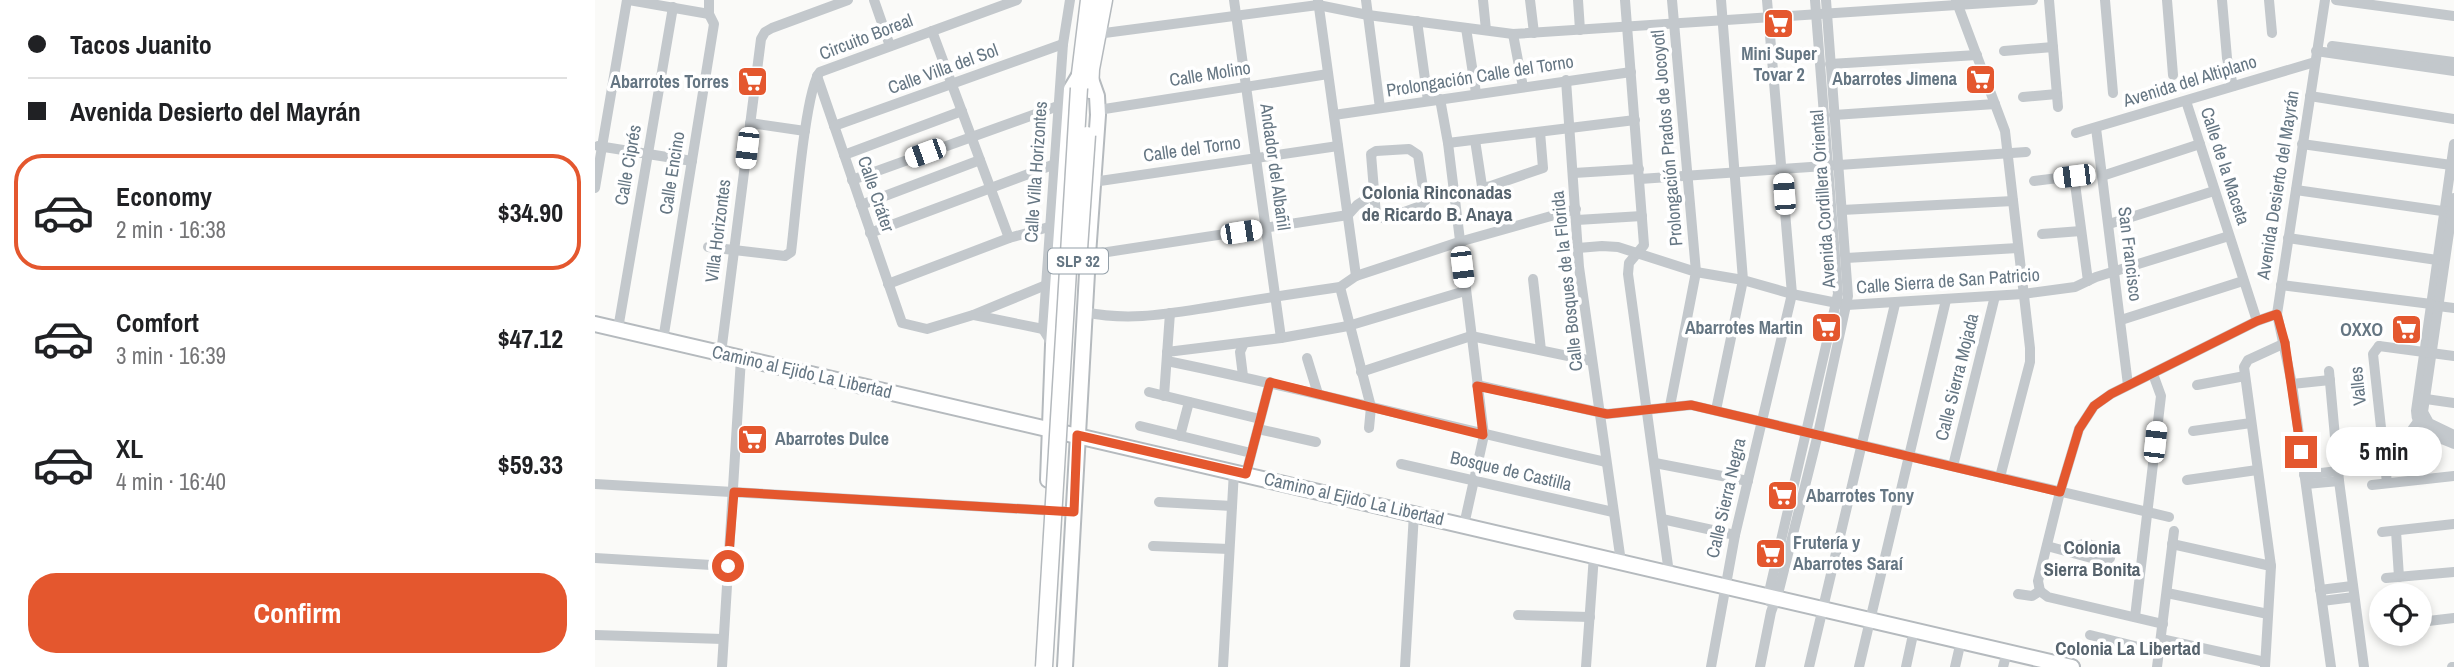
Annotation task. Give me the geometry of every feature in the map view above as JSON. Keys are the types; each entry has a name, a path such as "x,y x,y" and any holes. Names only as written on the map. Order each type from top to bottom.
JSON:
{"highway":[{"name":"SLP 32","path":"1044,667 1063,431 1089,0"},
{"name":"SLP 32","path":"1085,82 1104,0"},
{"name":"SLP 32","path":"1055,667 1063,431"}],"main road":[{"path":"1037,667 1046,511 1063,431 1079,411 1098,110 1097,96 1085,82 1071,89 1052,283 1052,409 1063,431 1074,512 1065,667"},
{"name":"Camino al Ejido La Libertad","path":"595,324 1726,586 1772,602 1822,609 2054,665 2073,667"}],"street":[{"path":"595,188 599,146 628,0 709,14"},
{"name":"Calle Encino","path":"663,340 714,24 709,14 709,0"},
{"name":"Villa Horizontes","path":"720,353 761,39 765,32 848,0"},
{"path":"874,0 890,46"},
{"name":"Calle Villa Horizontes","path":"1056,225 1058,106 1070,0"},
{"name":"Andador del Albañil","path":"1234,0 1281,338"},
{"path":"1366,0 1380,108"},
{"path":"1483,0 1486,30"},
{"path":"1530,0 1534,33"},
{"path":"1578,0 1580,30"},
{"path":"1625,0 1644,245 1629,263 1629,274 1669,573"},
{"name":"Prolongación Prados de Jocoyotl","path":"1670,406 1696,272 1672,0"},
{"path":"1716,411 1743,281 1721,0"},
{"path":"1767,0 1782,168"},
{"name":"Avenida Cordillera Oriental","path":"1760,667 1772,602 1842,305 1846,258 1842,210 1833,165 1831,64 1821,15 1815,0"},
{"name":"Avenida Cordillera Oriental","path":"1826,0 1821,15 1833,165 1838,287 1842,305"},
{"path":"1097,34 1236,16 1318,2 1368,15 1513,34 2033,0"},
{"path":"2049,0 2058,107"},
{"path":"2105,0 2113,93"},
{"path":"2167,0 2173,75"},
{"path":"2222,0 2227,58 2233,86"},
{"path":"2269,0 2272,33"},
{"name":"Avenida Desierto del Mayrán","path":"2325,0 2277,314 2292,384 2331,667"},
{"path":"2336,0 2454,16"},
{"name":"Circuito Boreal","path":"733,250 785,256 791,252 805,131 820,72 1012,1"},
{"path":"1318,2 1356,276"},
{"path":"1957,3 2002,122 2030,348 2030,362 2000,477"},
{"name":"Calle Ciprés","path":"618,329 673,7"},
{"path":"1417,22 1434,100 1448,143 1483,435 1464,525"},
{"path":"1466,28 1476,93"},
{"path":"932,31 1009,238"},
{"path":"1513,34 1523,87"},
{"name":"Calle Villa del Sol","path":"834,126 1063,44"},
{"path":"2004,51 2053,47"},
{"name":"Avenida del Altiplano","path":"2316,52 2454,71"},
{"name":"Avenida del Altiplano","path":"2076,133 2233,86 2316,52 2454,62"},
{"path":"1831,64 1977,55"},
{"name":"Prolongación Calle del Torno","path":"1334,115 1631,72"},
{"name":"Calle Molino","path":"1098,110 1328,74"},
{"name":"Calle Cráter","path":"817,76 902,323 927,329 973,315"},
{"name":"Calle Bosques de la Florida","path":"1566,80 1578,248 1621,562"},
{"path":"2023,96 2057,94"},
{"path":"2310,96 2454,119"},
{"name":"Calle de la Maceta","path":"2186,101 2257,321"},
{"path":"1834,114 1995,104"},
{"path":"852,180 1058,106"},
{"path":"844,155 962,111"},
{"path":"1448,143 1635,120"},
{"path":"750,122 805,131"},
{"name":"San Francisco","path":"2097,128 2128,386"},
{"path":"1475,140 1482,186 1488,187 1543,168 1540,132"},
{"path":"2102,176 2200,144"},
{"path":"2302,144 2451,165"},
{"path":"2454,144 2445,260 2432,318 2421,399 2422,429 2454,444"},
{"path":"599,146 692,161"},
{"name":"Calle del Torno","path":"1093,181 1338,146"},
{"path":"1376,151 1415,151 1418,155 1425,201 1422,205 1385,219 1376,215 1374,194 1371,154 1376,151"},
{"path":"1574,173 1688,176 2026,152"},
{"path":"861,205 980,160"},
{"path":"870,233 1055,164"},
{"name":"Calle Sierra Negra","path":"1711,667 1735,535 1791,295 1782,168"},
{"path":"2034,181 2074,176 2088,281"},
{"path":"1423,189 1454,192"},
{"path":"2296,190 2450,213"},
{"path":"2109,224 2214,191"},
{"path":"1088,255 1348,215 1357,205 1374,194"},
{"path":"2450,213 2454,198"},
{"path":"1842,210 2013,201"},
{"path":"1085,312 1126,318 1340,287 1356,276 1459,242 1577,215 1642,216"},
{"path":"888,284 1009,238 1056,225"},
{"path":"2042,234 2081,231"},
{"name":"Calle Sierra de San Patricio","path":"1578,248 1610,246 1696,272 1842,305 1895,304 2075,287 2115,271 2229,236"},
{"path":"2288,238 2445,260"},
{"path":"708,247 733,250"},
{"path":"1846,258 2018,248"},
{"path":"1533,279 1541,350"},
{"path":"2120,320 2243,281"},
{"path":"973,315 1052,283"},
{"path":"1052,283 1043,329 1053,345"},
{"path":"2281,285 2454,308"},
{"path":"1340,287 1371,407 1369,428"},
{"path":"1167,356 1348,326 1465,291"},
{"name":"Calle Sierra Mojada","path":"1953,466 1995,296"},
{"path":"1859,667 1946,300"},
{"path":"1809,667 1895,304"},
{"path":"1164,396 1170,313"},
{"path":"2163,624 2048,597 2040,591 2038,581 2079,429 2094,406 2128,386 2257,321 2277,314"},
{"path":"973,315 1043,329"},
{"path":"1361,372 1471,336 1592,361"},
{"path":"2371,337 2379,346 2454,356"},
{"path":"1243,376 1240,352 1244,343"},
{"path":"2161,639 2265,665 2271,566 2245,363 2285,343"},
{"name":"Valles","path":"2379,346 2373,355 2387,483"},
{"path":"1167,356 1483,435 1606,462"},
{"path":"722,667 741,358"},
{"path":"1307,358 1318,394"},
{"path":"2135,617 2161,396 2153,374"},
{"path":"2292,384 2329,375 2338,476 2364,667"},
{"path":"2197,385 2245,376"},
{"path":"1223,667 1232,506 1240,473 1251,453 1270,382"},
{"path":"1477,386 1616,414 1685,404 2169,517"},
{"path":"1149,392 1316,442"},
{"path":"2421,399 2454,403"},
{"path":"1179,436 1189,402"},
{"path":"1052,409 1065,417 1079,411"},
{"path":"2384,468 2421,420"},
{"path":"2421,420 2454,435"},
{"path":"2193,431 2251,423"},
{"path":"1140,426 1251,453"},
{"path":"1655,463 1748,481"},
{"name":"Bosque de Castilla","path":"1401,464 1613,512"},
{"path":"2187,480 2257,470"},
{"path":"2305,480 2338,476"},
{"path":"2372,485 2454,476"},
{"path":"595,484 1074,512"},
{"path":"1160,502 1232,506"},
{"path":"1405,667 1415,513"},
{"path":"1663,519 1735,535"},
{"path":"2382,532 2454,524"},
{"path":"2158,667 2174,531"},
{"path":"2396,531 2399,577"},
{"path":"1045,541 1051,537 1062,537 1072,547"},
{"path":"2172,544 2271,566"},
{"path":"2047,545 2075,553"},
{"path":"1153,546 1229,549"},
{"path":"1586,667 1594,555"},
{"path":"595,558 728,566"},
{"path":"2386,578 2454,572"},
{"path":"2018,594 2032,596 2040,591"},
{"path":"2321,595 2353,591"},
{"path":"2167,593 2268,614"},
{"path":"1518,615 1590,617"},
{"path":"2432,621 2454,618"},
{"path":"1906,667 1915,630"},
{"path":"595,635 723,639"},
{"path":"2090,635 2159,652"},
{"path":"1955,667 1961,641"},
{"path":"2003,667 2007,652"}],"place":[{"name":"Mini Super Tovar 2","path":"1779,24"},
{"name":"Abarrotes Jimena","path":"1980,79"},
{"name":"Abarrotes Torres","path":"752,82"},
{"name":"Abarrotes Martin","path":"1826,328"},
{"name":"OXXO","path":"2406,330"},
{"name":"Abarrotes Dulce","path":"752,439"},
{"name":"Abarrotes Tony","path":"1783,496"},
{"name":"Frutería y Abarrotes Saraí","path":"1770,553"}],"district":[{"name":"Colonia Rinconadas de Ricardo B. Anaya","path":"1437,203"},
{"name":"Colonia Sierra Bonita","path":"2092,558"},
{"name":"Colonia La Libertad","path":"2128,648"}],"route":[{"path":"728,566 734,492 1074,512 1077,435 1246,474 1270,382 1483,435 1477,386 1607,414 1691,405 2060,492 2079,429 2094,406 2111,394 2257,321 2277,314 2285,343 2301,452"}]}
